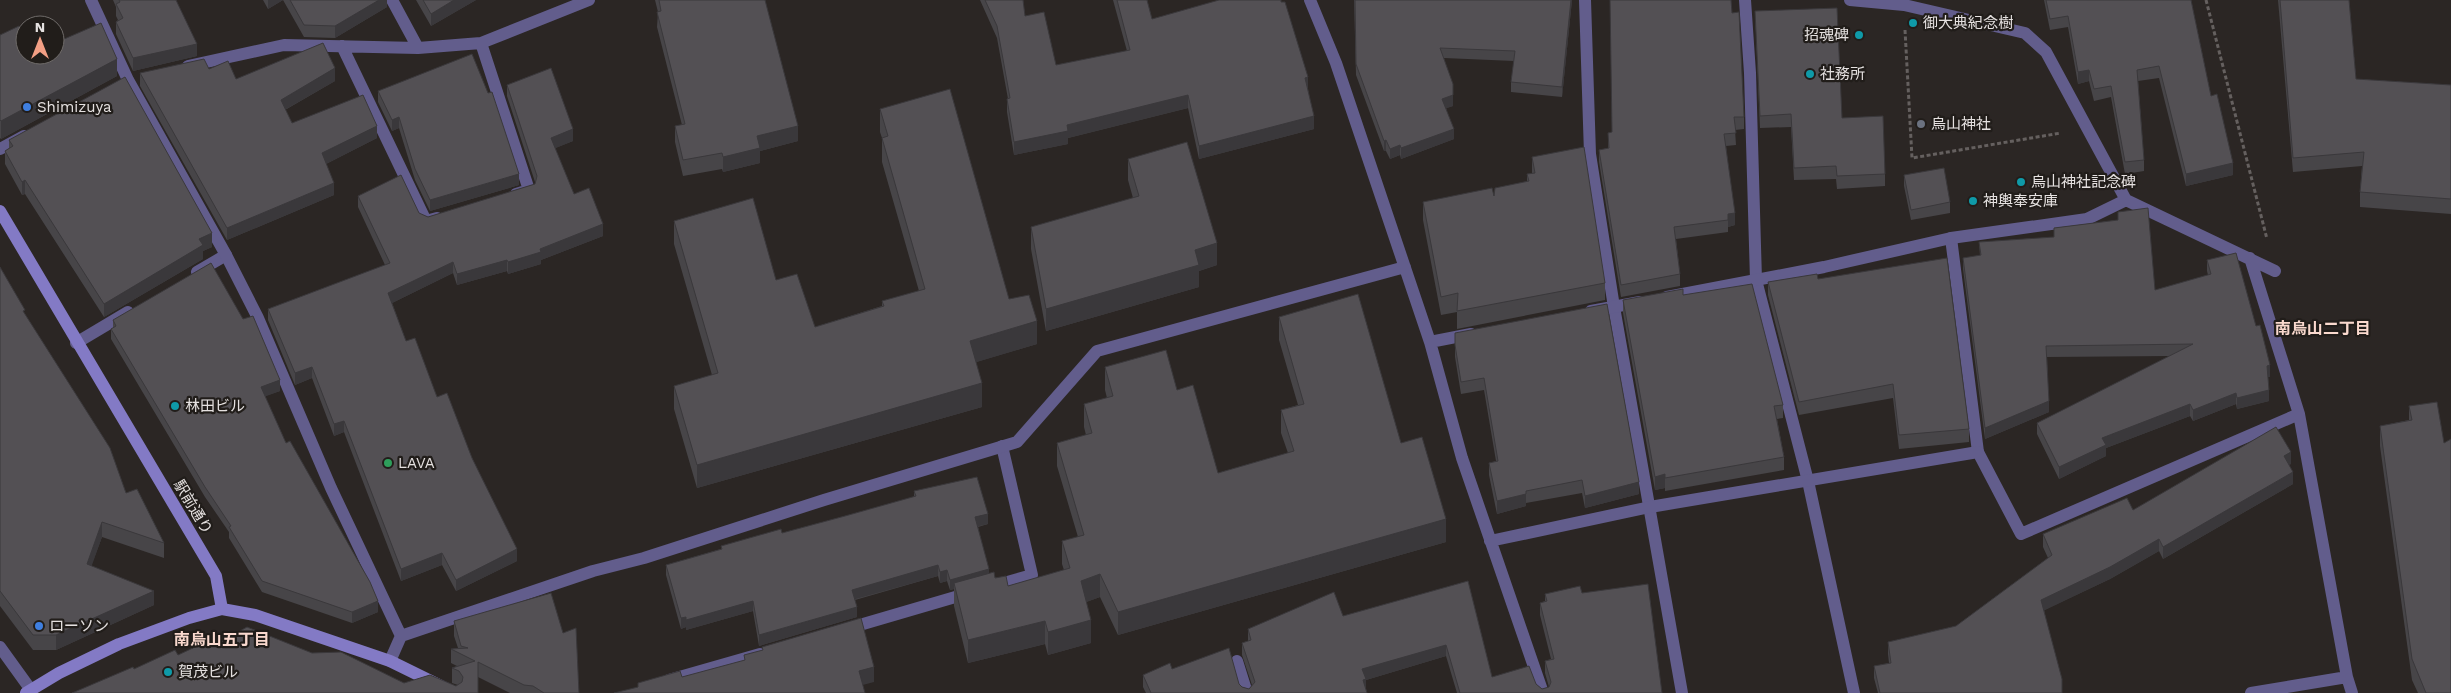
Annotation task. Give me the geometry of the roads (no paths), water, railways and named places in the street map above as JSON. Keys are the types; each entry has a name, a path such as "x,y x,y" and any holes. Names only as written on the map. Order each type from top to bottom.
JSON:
{"street":[{"path":"92,0 129,81 226,255 258,318 331,488 401,636"},
{"path":"392,0 418,48"},
{"path":"177,69 284,44 418,48 481,43 589,0"},
{"path":"1310,0 1336,63 1405,267 1430,342 1462,458 1543,693"},
{"path":"1585,0 1590,154 1614,307 1682,693"},
{"path":"1745,0 1750,73 1756,280 1808,481 1854,693"},
{"path":"1850,0 1904,2 2025,33 2046,52 2126,200 2275,271"},
{"path":"481,43 529,190 501,198"},
{"path":"342,46 426,222 445,216"},
{"path":"0,149 34,131"},
{"path":"1575,314 1756,280 1951,238 2086,218 2126,200"},
{"name":"駅前通り","path":"0,211 76,343 216,576 222,609"},
{"path":"1951,238 1978,452 2020,534 2299,414"},
{"path":"185,279 226,255"},
{"path":"2250,258 2299,414 2347,677 2352,693"},
{"path":"390,661 401,636 593,571 644,558 1017,442 1097,351 1405,267"},
{"path":"76,343 136,307"},
{"path":"1430,342 1488,331"},
{"path":"833,632 1032,575 1002,446"},
{"path":"1490,541 1650,507 1978,452"},
{"path":"0,647 28,692 119,644 189,618 222,609 255,615 390,661 455,693"},
{"path":"654,685 777,649"},
{"path":"1237,661 1247,693"},
{"path":"2251,693 2347,677"}],"place":[{"name":"御大典紀念樹","path":"1913,23"},
{"name":"招魂碑","path":"1859,35"},
{"name":"社務所","path":"1810,74"},
{"name":"Shimizuya","path":"27,107"},
{"name":"烏山神社","path":"1921,124"},
{"name":"烏山神社記念碑","path":"2021,182"},
{"name":"神輿奉安庫","path":"1973,201"},
{"name":"林田ビル","path":"175,406"},
{"name":"LAVA","path":"388,463"},
{"name":"ローソン","path":"39,626"},
{"name":"賀茂ビル","path":"168,672"}],"district":[{"name":"南烏山二丁目","path":"2323,328"},
{"name":"南烏山五丁目","path":"222,639"}]}
